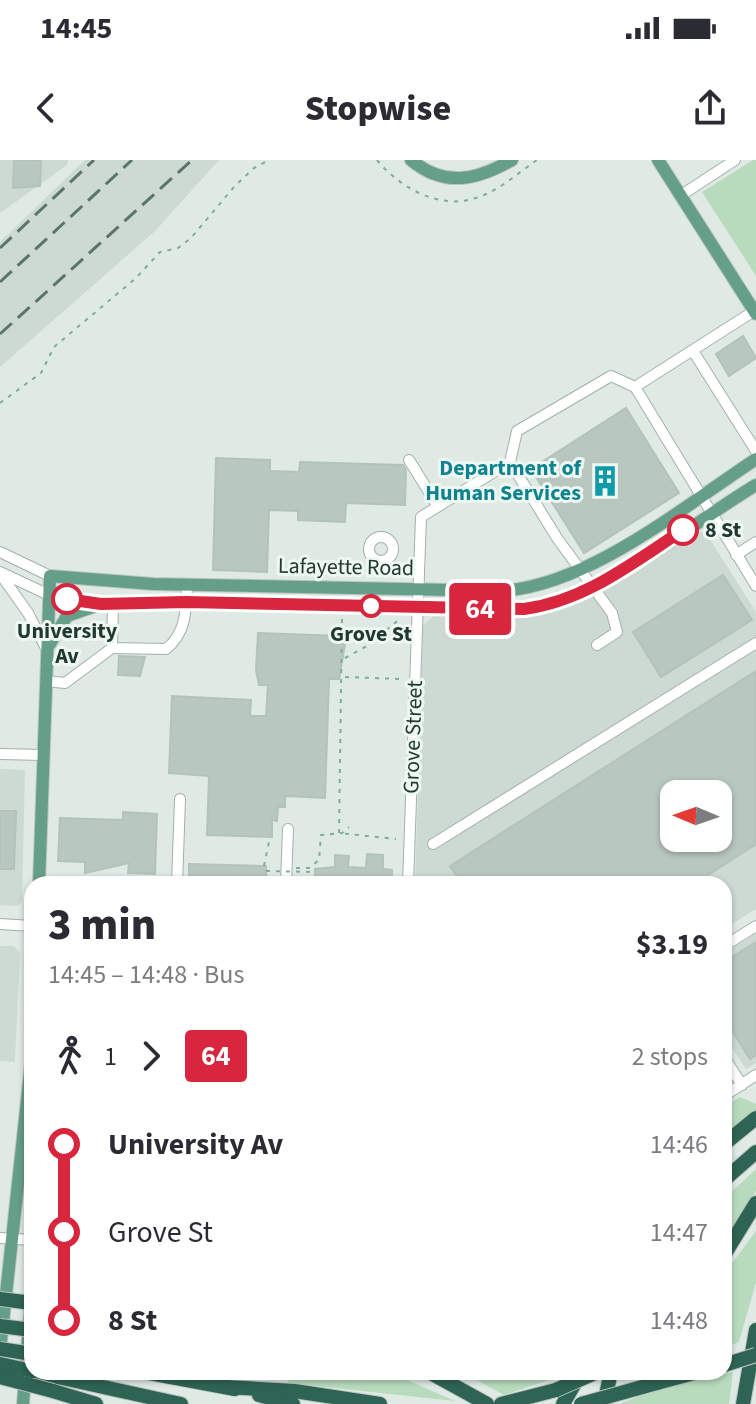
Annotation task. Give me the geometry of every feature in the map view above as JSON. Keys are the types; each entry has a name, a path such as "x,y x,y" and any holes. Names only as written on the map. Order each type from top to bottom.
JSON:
{"highway":[{"path":"732,1138 756,1118"},
{"path":"732,1173 756,1152"},
{"path":"732,1242 756,1203"},
{"path":"732,1253 756,1219"},
{"path":"0,1299 24,1302"},
{"path":"0,1326 24,1329"},
{"path":"743,1404 756,1333"},
{"path":"751,1404 756,1333"},
{"path":"0,1349 24,1353"},
{"path":"732,1362 756,1355"},
{"path":"0,1364 24,1370"},
{"path":"0,1377 181,1404"},
{"path":"47,1380 96,1404"},
{"path":"188,1380 293,1404"},
{"path":"444,1380 487,1404"},
{"path":"563,1404 576,1380"},
{"path":"469,1393 500,1404 556,1390 579,1380"},
{"path":"604,1404 609,1380"},
{"path":"581,1404 668,1380"},
{"path":"226,1387 294,1391 380,1404"}],"main road":[{"path":"411,160 429,171 466,179 484,176 512,160"},
{"path":"658,160 755,312"},
{"name":"Lafayette Road","path":"107,604 186,602 524,609 559,602 595,587 705,504 756,459"},
{"name":"Lafayette Road","path":"50,576 102,582 520,590 553,584 705,504 756,485"},
{"path":"39,876 50,576"},
{"path":"47,651 67,616 107,604"},
{"path":"0,1349 6,1239 24,1123"},
{"path":"23,1404 25,1380"}],"street":[{"path":"680,196 735,160"},
{"path":"635,387 755,312"},
{"path":"693,351 756,451"},
{"path":"597,645 617,632 612,613 584,570 557,538 510,462 517,431 611,376 635,387 756,586"},
{"path":"409,460 437,505 510,462"},
{"name":"Grove Street","path":"408,876 421,517 437,505"},
{"path":"736,555 756,542"},
{"name":"Lafayette Road","path":"0,552 50,576"},
{"path":"0,573 28,613 47,651"},
{"name":"Lafayette Road","path":"0,573 49,595 107,604"},
{"path":"46,681 65,683 112,648 166,649 180,632 187,584"},
{"path":"107,604 112,648"},
{"path":"433,844 756,643"},
{"path":"0,754 44,755"},
{"path":"177,876 180,799"},
{"path":"286,876 288,829"},
{"path":"0,924 24,926"},
{"path":"732,941 756,926"},
{"path":"732,1069 742,1085 756,1090"},
{"path":"732,1091 756,1075"}],"path":[{"path":"0,403 41,373 54,347 136,278 160,252 178,248 191,238 234,187 254,168 269,160"},
{"path":"339,833 344,677 342,613"},
{"path":"344,659 377,639 403,615"},
{"path":"344,677 401,679"},
{"path":"339,833 349,827"},
{"path":"286,868 309,868 319,860 321,835 339,833 396,839"},
{"path":"264,866 270,837"},
{"path":"266,871 315,872"}],"shaded area":[{"path":"0,160 68,160 67,165 0,213"},
{"path":"85,160 219,160 155,231 0,367 0,242"},
{"path":"694,531 706,533 756,612 756,909 732,924 732,876 415,876 423,625 437,613 534,616 577,603"},
{"path":"0,769 25,770 22,902 17,906 0,905"},
{"path":"756,933 756,1063 746,1069 732,1048 732,949"},
{"path":"0,946 14,946 20,953 15,1062 0,1061"}],"green space":[{"path":"756,160 756,276 702,192"},
{"path":"740,1097 756,1104 756,1111 732,1130 732,1102"},
{"path":"756,1169 756,1191 732,1228 732,1192"},
{"path":"756,1231 756,1282 739,1342 732,1345 732,1263"},
{"path":"288,1380 407,1380 455,1401 288,1383"},
{"path":"477,1380 549,1380 504,1395"},
{"path":"699,1380 732,1380 729,1404 619,1404 656,1390"}],"building":[{"path":"14,160 41,160 40,186 13,188"},
{"path":"743,336 756,358 729,376 716,354"},
{"name":"Department of Human Services","path":"626,408 679,493 584,553 531,469"},
{"path":"216,458 270,460 270,471 299,472 300,462 403,465 406,470 405,505 346,503 345,522 298,520 298,511 269,510 267,572 213,570"},
{"path":"723,575 752,620 661,677 633,632"},
{"path":"258,633 341,636 340,644 345,644 339,679 329,679 325,798 285,796 285,807 278,807 277,821 272,820 272,837 207,835 209,776 169,773 172,696 251,700 250,716 266,716 268,685 259,685 256,670"},
{"path":"119,656 145,657 140,676 118,675"},
{"path":"756,671 756,844 706,876 457,876 450,866"},
{"path":"0,811 16,811 14,869 0,869"},
{"path":"123,812 157,814 155,874 128,873 129,863 85,873 85,862 58,861 60,818 123,820"},
{"path":"367,854 383,855 383,869 392,870 392,876 315,876 315,869 335,867 335,855 349,856 348,867 366,868"},
{"path":"189,864 266,866 266,876 189,876"},
{"path":"756,942 756,1055 750,1059 732,1031 732,957"}],"railway":[{"path":"0,248 94,160"},
{"path":"0,282 132,160"},
{"path":"0,334 192,160"}],"bus line":[{"name":"64","path":"67,599 101,604 186,602 524,609 579,595 683,530"}],"place":[{"name":"Department of Human Services","path":"605,481"},
{"name":"8 St","path":"683,530"},
{"name":"University Av","path":"67,599"},
{"name":"Grove St","path":"371,606"}]}
